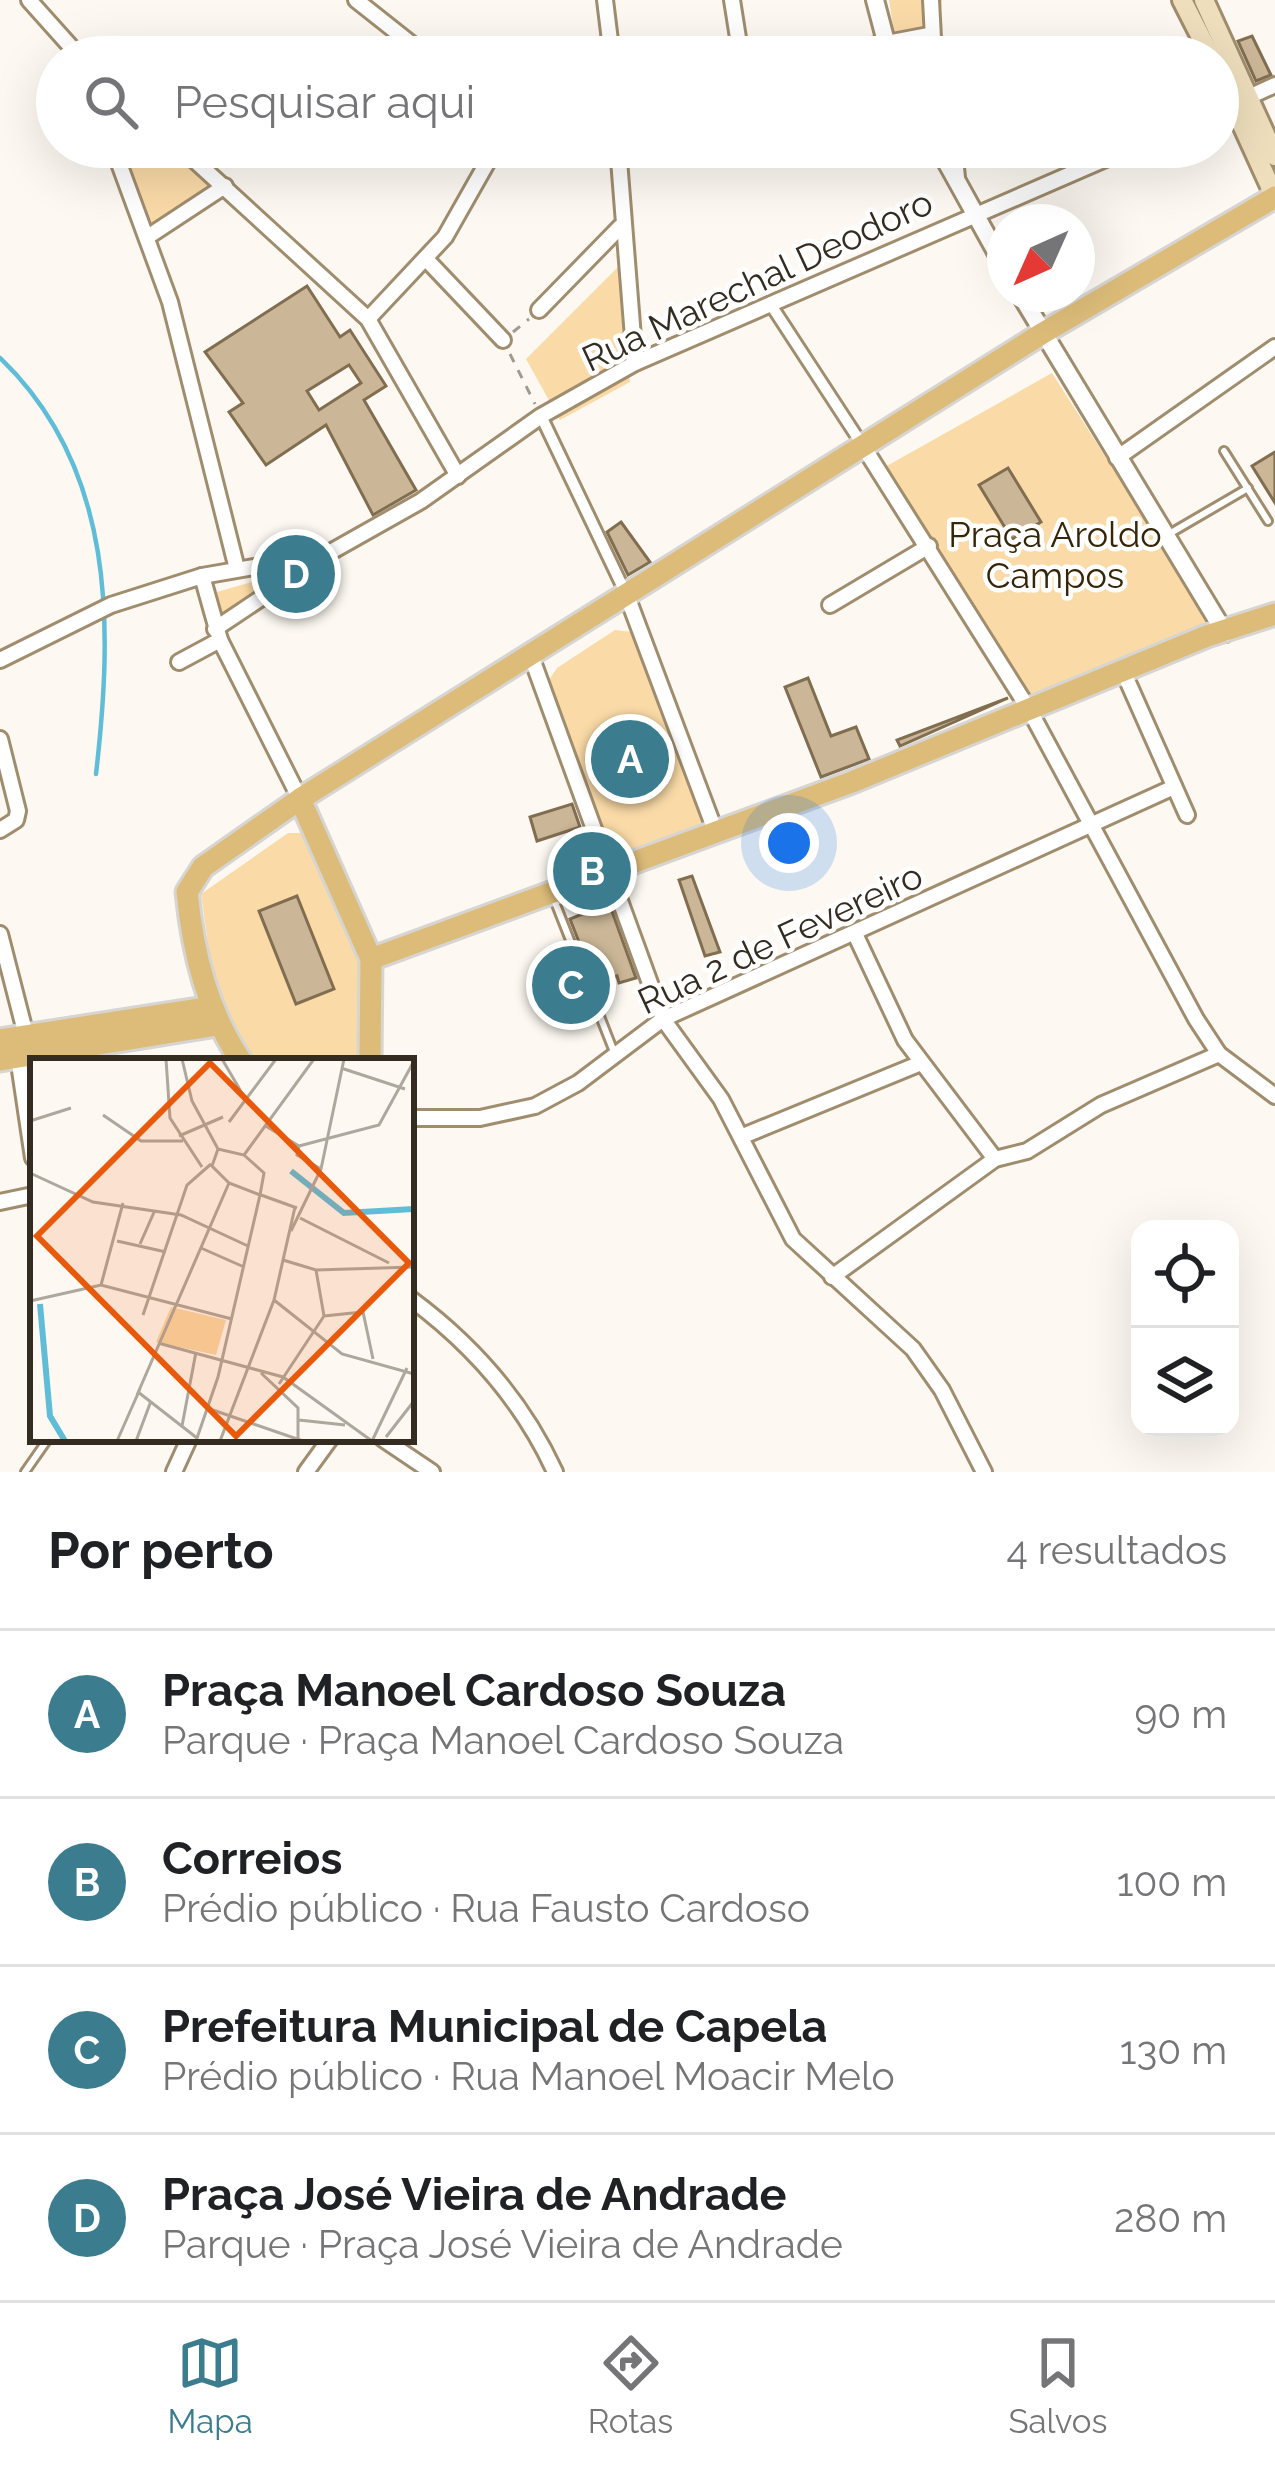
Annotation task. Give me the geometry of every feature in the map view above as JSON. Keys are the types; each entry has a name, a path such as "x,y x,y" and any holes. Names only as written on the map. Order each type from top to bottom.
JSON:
{"main road":[{"path":"1182,0 1200,36"},
{"path":"1204,0 1214,36"},
{"path":"1239,110 1275,156"},
{"path":"239,1058 214,1016 188,900 190,883 203,867 300,799 862,446 1275,197 1239,115"},
{"path":"371,959 1030,711 1217,630 1275,598"},
{"path":"1217,630 1275,614"},
{"path":"300,799 371,959 370,1058"},
{"path":"15,1047 214,1016"}],"street":[{"path":"28,0 58,36"},
{"path":"356,0 401,36"},
{"path":"605,0 609,36"},
{"path":"732,0 738,36"},
{"path":"875,0 883,36"},
{"path":"929,35 931,0"},
{"path":"1239,102 1275,86"},
{"path":"122,168 149,236 237,569"},
{"path":"204,168 368,319 458,476"},
{"path":"368,319 428,260 483,168"},
{"path":"619,168 635,363"},
{"path":"949,168 987,237"},
{"path":"955,168 956,182"},
{"name":"Rua Marechal Deodoro","path":"179,662 327,554 458,476 541,416 635,363 1083,168"},
{"path":"149,236 225,186"},
{"path":"539,310 620,227"},
{"path":"428,260 503,340"},
{"path":"771,304 1030,711 1219,1054 1275,1096"},
{"path":"1031,312 1217,630"},
{"path":"1117,458 1275,347"},
{"path":"541,416 627,596 716,832"},
{"path":"830,605 928,545"},
{"path":"0,660 112,604 202,576 327,554"},
{"path":"202,576 218,635 300,799"},
{"path":"531,656 663,1019 743,1136 793,1239 913,1349 942,1390 984,1472"},
{"path":"1123,671 1187,815"},
{"path":"0,739 18,811 10,826 0,830"},
{"name":"Rua 2 de Fevereiro","path":"414,1121 480,1118 535,1106 616,1056 663,1019 1174,787"},
{"path":"0,934 30,1140"},
{"path":"856,935 893,1019 995,1159"},
{"path":"832,1276 995,1159 1027,1151 1101,1105 1219,1054"},
{"path":"743,1136 921,1063"},
{"path":"1,1205 30,1197"},
{"path":"414,1301 507,1390 526,1415 555,1472"},
{"path":"174,1472 187,1442"},
{"path":"306,1472 328,1442"},
{"path":"387,1442 432,1472"}],"lane":[{"path":"1224,452 1268,521"},
{"path":"1166,536 1248,488"},
{"path":"551,892 616,1056"},
{"path":"25,1472 46,1442"}],"path":[{"path":"539,310 503,340 541,416"}],"green space":[{"path":"889,0 942,0 938,36 895,36"},
{"path":"130,168 189,168 214,190 154,230"},
{"path":"618,267 630,382 560,420 526,359"},
{"name":"Praça Aroldo Campos","path":"1052,373 1224,643 1044,715 885,467"},
{"path":"343,556 224,628 217,592"},
{"path":"615,630 632,632 641,643 708,824 619,869 549,680 557,668"},
{"path":"288,833 305,833 373,957 366,1058 246,1058 216,1001 201,894"}],"building":[{"path":"1252,36 1271,75 1256,81 1239,41"},
{"path":"307,286 340,337 350,330 386,386 364,400 416,490 373,515 326,425 266,465 229,412 243,403 205,352","holes":["349,365 361,383 319,410 307,391"]},
{"path":"1275,452 1275,503 1252,466"},
{"path":"1008,468 1041,522 1012,539 979,485"},
{"path":"621,522 650,562 628,575 607,532"},
{"path":"808,678 831,736 856,727 869,759 821,777 785,687"},
{"path":"1008,698 900,746 897,740"},
{"path":"572,804 580,827 537,841 530,817"},
{"path":"692,876 720,952 705,956 679,880"},
{"path":"297,896 334,989 296,1004 259,911"},
{"path":"609,903 636,978 619,983 617,976 595,983 570,919"}],"waterway":[{"path":"0,358 38,402 66,449 86,499 104,607 96,774"}],"place":[{"name":"Praça José Vieira de Andrade","path":"296,574"},
{"name":"Praça Manoel Cardoso Souza","path":"630,759"},
{"name":"Correios","path":"592,871"},
{"name":"Prefeitura Municipal de Capela","path":"571,985"}]}
